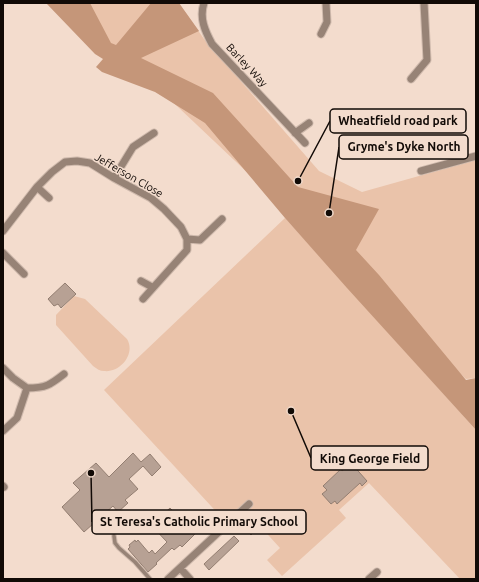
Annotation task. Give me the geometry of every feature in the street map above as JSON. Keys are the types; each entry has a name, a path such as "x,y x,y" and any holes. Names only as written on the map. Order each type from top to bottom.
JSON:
{"street":[{"name":"Barley Way","path":"204,3 202,14 204,29 212,44 305,143"},
{"path":"321,34 327,22 326,3"},
{"path":"411,79 427,60 424,3"},
{"path":"295,133 309,123"},
{"path":"114,178 133,147 154,133"},
{"path":"455,149 458,161"},
{"path":"421,171 476,156"},
{"name":"Jefferson Close","path":"3,231 37,187 52,172 65,162 77,161 90,163 151,198 181,227 187,239"},
{"path":"37,187 49,198"},
{"path":"143,299 152,287 187,250 187,239 200,240 222,219"},
{"path":"3,253 24,274"},
{"path":"141,281 152,287"},
{"path":"3,368 26,388 38,388 50,385 64,374"},
{"path":"3,431 17,418 26,388"},
{"path":"168,579 249,504"},
{"path":"180,568 190,579"},
{"path":"369,579 377,572"}],"lane":[{"path":"114,536 119,548 135,562 150,579"}],"shaded area":[{"path":"46,3 90,3 111,43 116,45 151,3 179,3 199,31 141,58 213,93 298,187 379,209 356,250 379,275 466,380 476,378 476,430 285,218 205,123 155,92 102,72 96,67 103,59 95,54"},
{"path":"76,3 179,3 204,39 319,171 362,192 476,160 476,378 466,379 105,38"},
{"path":"285,218 476,430 476,579 460,579 369,483 339,510 346,518 282,576 267,560 280,548 250,515 243,521 233,510 223,519 104,390"},
{"path":"74,296 85,299 127,339 129,345 128,356 121,366 110,371 98,370 56,325 56,315"}],"building":[{"path":"65,283 76,294 61,308 58,304 54,306 48,299"},
{"path":"133,453 141,462 150,454 161,467 152,476 143,466 129,479 138,489 125,500 128,503 118,512 113,506 84,532 62,507 80,490 73,483 96,463 109,477"},
{"path":"351,463 367,481 362,486 360,483 337,504 335,501 331,504 322,494 327,490 323,486 341,469 342,471"},
{"path":"170,508 195,534 182,547 180,545 174,550 172,548 148,572 128,549 130,547 129,545 135,540 136,542 138,540 149,553 152,550 155,554 167,542 150,524 156,519 157,520"},
{"path":"254,521 259,527 251,535 245,529"},
{"path":"234,536 239,541 209,570 204,564"}],"place":[{"name":"Wheatfield road park","path":"298,181"},
{"name":"Gryme's Dyke North","path":"329,213"},
{"name":"King George Field","path":"291,411"},
{"name":"St Teresa's Catholic Primary School","path":"91,473"}]}
